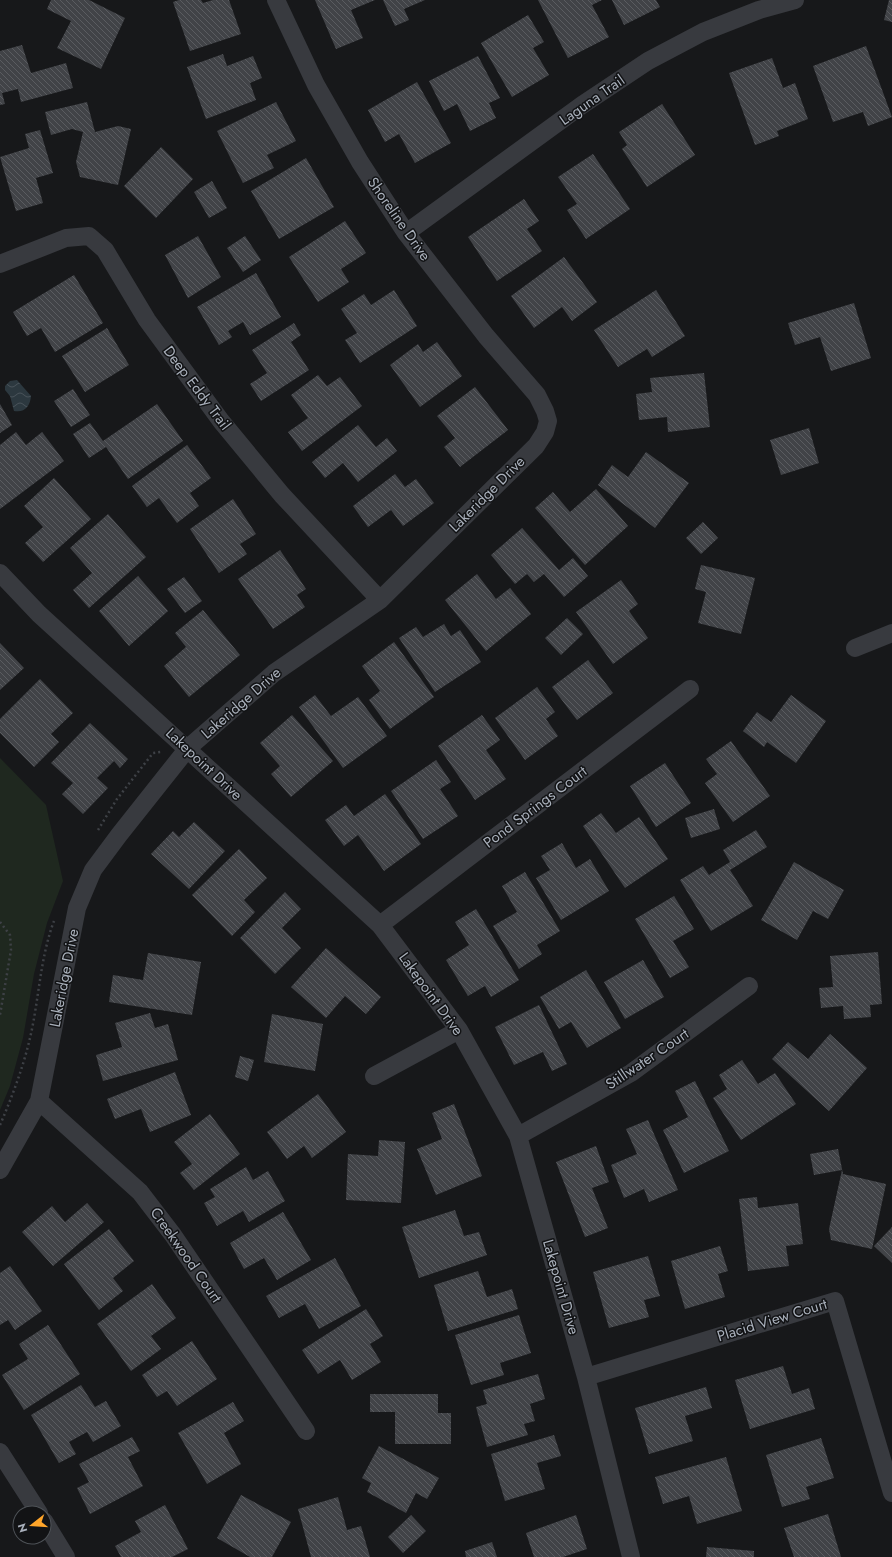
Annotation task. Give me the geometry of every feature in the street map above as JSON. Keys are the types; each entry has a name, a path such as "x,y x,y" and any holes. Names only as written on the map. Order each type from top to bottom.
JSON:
{"street":[{"name":"Shoreline Drive","path":"276,0 316,85 360,162 406,233 486,336 537,395 548,421"},
{"name":"Laguna Trail","path":"406,233 582,105 648,61 703,32 759,10 795,0"},
{"name":"Deep Eddy Trail","path":"0,264 66,238 89,236 105,250 147,320 221,421 282,495 380,600"},
{"name":"Lakeridge Drive","path":"0,1170 39,1101 77,908 93,870 188,748 274,673 380,600 536,446 545,432 548,421"},
{"name":"Lakepoint Drive","path":"0,573 39,614 188,748 380,925 459,1030 518,1136 586,1377 631,1557"},
{"path":"855,648 892,633"},
{"name":"Pond Springs Court","path":"380,925 690,689"},
{"name":"Stillwater Court","path":"518,1136 631,1073 749,986"},
{"path":"374,1076 459,1030"},
{"name":"Creekwood Court","path":"39,1101 140,1192 173,1235 306,1431"},
{"name":"Placid View Court","path":"586,1377 835,1301 892,1493"},
{"path":"0,1452 34,1505"},
{"path":"52,1534 66,1557"}],"path":[{"path":"0,922 10,935 11,950 0,1015"}],"shaded area":[{"path":"0,758 46,805 63,881 47,923 34,974 23,1038 10,1086 0,1110"}],"water":[{"path":"17,380 31,396 28,406 21,411 14,411 10,396 5,390 5,386 10,381"}],"building":[{"path":"51,0 89,0 125,18 101,69 57,48 71,21 47,9"},
{"path":"179,0 201,0 203,3 213,0 229,0 241,34 190,51 173,2"},
{"path":"315,0 375,0 351,10 363,38 336,49"},
{"path":"383,0 425,0 404,9 409,20 395,26"},
{"path":"538,0 602,0 592,5 609,37 568,58"},
{"path":"612,0 656,0 660,7 624,25"},
{"path":"889,0 892,0 892,22 884,20"},
{"path":"528,15 544,42 533,48 549,75 512,97 481,43"},
{"path":"22,45 31,73 66,63 73,88 21,102 18,89 2,93 5,104 0,105 0,51"},
{"path":"866,46 892,117 868,126 863,112 833,122 813,66"},
{"path":"223,54 227,66 253,56 262,78 250,83 256,100 206,119 187,67"},
{"path":"478,56 500,98 489,103 496,118 470,131 457,104 444,111 429,81"},
{"path":"772,58 783,88 795,83 808,119 777,131 779,136 755,145 729,73"},
{"path":"417,82 451,143 415,163 399,134 385,142 368,110"},
{"path":"87,102 95,132 118,126 131,129 118,185 80,177 76,162 83,132 72,129 51,135 45,112"},
{"path":"276,102 296,141 267,155 274,168 243,183 217,131"},
{"path":"662,104 695,155 647,187 622,149 627,145 619,132"},
{"path":"40,130 53,173 36,178 43,203 16,211 0,157 29,148 25,134"},
{"path":"161,147 193,179 156,218 124,186"},
{"path":"593,154 630,209 586,239 567,210 577,204 558,177"},
{"path":"306,158 334,207 279,239 251,191"},
{"path":"212,181 227,208 209,218 194,192"},
{"path":"524,199 539,221 527,229 542,251 497,281 468,237"},
{"path":"345,221 366,253 341,269 349,282 318,302 289,257"},
{"path":"198,236 221,277 188,298 165,255"},
{"path":"245,236 261,260 243,272 227,248"},
{"path":"564,257 597,302 572,321 562,307 534,328 511,296"},
{"path":"256,273 281,317 250,335 243,322 228,331 232,337 219,345 197,307"},
{"path":"74,275 103,323 55,352 41,328 27,336 13,312"},
{"path":"394,290 417,326 360,363 345,340 357,333 341,309 364,294 371,305"},
{"path":"656,290 685,336 652,357 647,349 618,367 594,330"},
{"path":"854,303 871,358 831,371 820,337 795,345 788,323"},
{"path":"294,323 301,335 291,342 309,370 261,401 250,384 267,373 252,350"},
{"path":"107,328 129,365 85,392 62,356"},
{"path":"437,342 462,376 420,407 390,365 418,344 423,352"},
{"path":"704,373 710,427 668,432 667,417 639,420 636,394 652,392 650,378"},
{"path":"318,375 327,386 340,377 362,406 302,451 288,432 308,418 291,395"},
{"path":"475,387 508,430 460,467 444,447 455,438 437,416"},
{"path":"73,389 90,415 71,427 54,401"},
{"path":"0,404 12,425 0,433"},
{"path":"157,404 183,441 128,479 106,447 89,458 73,434 90,423 103,441"},
{"path":"358,425 376,447 387,438 397,451 358,482 343,463 325,478 312,462"},
{"path":"809,428 819,463 781,475 770,440"},
{"path":"16,432 26,445 42,432 64,461 0,509 0,445"},
{"path":"187,445 211,478 190,493 199,506 177,523 159,498 147,507 132,486"},
{"path":"646,452 689,483 655,528 598,485 612,465 628,477"},
{"path":"395,474 405,487 416,479 434,503 403,526 391,510 368,527 353,506"},
{"path":"54,478 91,519 43,562 25,543 43,527 24,506"},
{"path":"596,489 628,526 585,565 535,508 553,492 570,512"},
{"path":"233,499 256,534 240,544 247,554 219,573 190,529"},
{"path":"108,514 146,557 89,608 73,590 92,573 70,548"},
{"path":"703,522 718,538 701,554 686,538"},
{"path":"522,528 559,570 573,558 588,576 564,597 544,574 534,582 527,574 515,584 491,555"},
{"path":"280,550 306,589 297,595 305,607 273,629 238,579"},
{"path":"701,565 755,578 741,634 698,623 706,592 695,589"},
{"path":"477,574 496,599 510,588 531,614 486,651 445,600"},
{"path":"138,576 168,611 129,646 99,611"},
{"path":"184,577 202,601 185,613 167,589"},
{"path":"621,580 638,604 629,611 648,638 613,664 576,612"},
{"path":"203,610 240,655 189,697 164,666 186,647 175,633"},
{"path":"567,618 583,634 561,655 545,638"},
{"path":"444,624 451,636 460,630 481,662 435,692 399,638 416,627 423,637"},
{"path":"394,642 434,697 390,729 369,700 380,691 362,666"},
{"path":"0,643 24,668 0,690"},
{"path":"588,660 613,693 577,720 552,687"},
{"path":"40,679 73,713 51,734 59,742 34,767 0,733 0,719"},
{"path":"537,687 555,712 546,719 558,736 525,760 495,718"},
{"path":"315,695 331,716 358,697 387,736 343,768 299,707"},
{"path":"791,695 826,721 796,763 767,742 764,747 743,731 757,712 771,722"},
{"path":"292,715 333,761 291,797 271,774 280,766 260,743"},
{"path":"482,715 500,740 486,750 506,779 475,800 438,746"},
{"path":"90,723 128,759 120,768 114,761 97,778 108,788 83,814 62,794 73,783 51,763"},
{"path":"731,741 770,796 733,822 705,783 717,774 706,759"},
{"path":"436,760 451,782 440,789 458,816 423,839 391,791"},
{"path":"665,763 691,803 656,827 630,786"},
{"path":"385,794 421,844 384,871 358,835 344,846 325,820 346,805 354,816"},
{"path":"714,809 720,829 691,838 685,818"},
{"path":"601,813 616,833 639,817 668,859 625,888 583,826"},
{"path":"194,822 225,851 189,889 151,854 173,831 179,837"},
{"path":"756,830 767,847 730,870 753,906 711,931 680,880 703,866 709,875 730,862 723,850"},
{"path":"562,843 576,868 590,859 609,891 561,920 536,878 550,870 541,856"},
{"path":"239,849 267,878 244,900 255,912 232,936 192,895"},
{"path":"794,862 844,890 828,919 813,911 797,940 761,920"},
{"path":"525,872 560,931 537,945 542,954 519,969 493,926 517,912 502,886"},
{"path":"285,892 301,909 282,928 301,948 275,974 240,938"},
{"path":"674,896 694,929 673,941 689,967 670,978 635,919"},
{"path":"476,909 519,980 491,997 485,986 468,996 446,960 469,945 455,922"},
{"path":"326,948 381,997 366,1014 345,996 326,1018 291,987"},
{"path":"878,952 882,1004 870,1005 871,1017 844,1019 843,1006 821,1008 819,988 833,987 830,956"},
{"path":"148,953 201,962 192,1015 109,1002 113,975 143,980"},
{"path":"643,960 664,997 625,1019 604,982"},
{"path":"586,970 621,1028 587,1048 571,1022 559,1029 540,997"},
{"path":"539,1005 567,1064 552,1071 543,1052 514,1065 495,1027"},
{"path":"150,1013 155,1028 168,1024 178,1060 103,1081 96,1055 122,1047 115,1023"},
{"path":"272,1014 323,1024 315,1071 264,1062"},
{"path":"830,1034 867,1068 829,1111 772,1059 788,1042 808,1059"},
{"path":"240,1056 254,1060 248,1081 235,1077"},
{"path":"742,1060 758,1084 775,1073 796,1104 741,1140 713,1098 727,1089 719,1075"},
{"path":"175,1072 191,1115 150,1132 141,1109 115,1119 107,1099"},
{"path":"695,1081 729,1151 684,1173 663,1130 688,1117 675,1091"},
{"path":"318,1094 346,1132 312,1158 304,1146 287,1159 267,1132"},
{"path":"454,1104 482,1176 436,1195 417,1149 442,1139 432,1113"},
{"path":"210,1114 240,1154 194,1190 180,1173 192,1164 174,1142"},
{"path":"648,1120 678,1190 649,1202 644,1189 624,1198 611,1165 637,1154 626,1129"},
{"path":"379,1140 405,1142 401,1203 346,1200 348,1154 378,1156"},
{"path":"596,1146 609,1182 592,1188 608,1228 585,1237 556,1162"},
{"path":"838,1149 843,1174 886,1184 872,1249 831,1240 829,1229 842,1170 814,1175 810,1154"},
{"path":"246,1167 253,1180 268,1171 285,1201 249,1222 243,1211 217,1226 204,1203 215,1197 210,1189"},
{"path":"757,1197 758,1208 798,1203 803,1244 786,1246 789,1266 748,1271 739,1199"},
{"path":"87,1203 104,1222 53,1266 22,1232 52,1206 65,1222"},
{"path":"455,1210 464,1236 479,1232 487,1255 419,1278 402,1227"},
{"path":"283,1212 311,1260 277,1280 264,1258 244,1269 230,1243"},
{"path":"892,1227 892,1263 874,1246"},
{"path":"109,1229 134,1261 113,1278 123,1291 99,1310 64,1264"},
{"path":"720,1246 728,1271 718,1274 725,1297 685,1309 671,1261"},
{"path":"648,1256 660,1296 644,1300 649,1317 609,1328 593,1272"},
{"path":"335,1258 361,1306 319,1329 305,1304 279,1318 266,1296"},
{"path":"10,1266 42,1311 15,1330 8,1320 0,1325 0,1273"},
{"path":"478,1271 487,1297 512,1289 518,1309 448,1331 434,1285"},
{"path":"152,1284 176,1318 151,1336 161,1349 131,1371 97,1324"},
{"path":"366,1309 383,1336 370,1344 381,1362 352,1380 340,1360 318,1374 302,1350"},
{"path":"519,1315 531,1353 500,1363 504,1375 471,1385 455,1335"},
{"path":"48,1325 80,1374 24,1410 2,1375 28,1359 19,1344"},
{"path":"192,1341 217,1379 177,1406 167,1391 157,1397 142,1375"},
{"path":"783,1366 792,1394 809,1388 815,1409 750,1429 735,1380"},
{"path":"538,1374 545,1399 530,1404 535,1421 524,1424 528,1435 487,1447 476,1407 487,1404 483,1390"},
{"path":"81,1385 95,1407 106,1401 121,1426 93,1442 87,1432 69,1442 76,1454 59,1463 31,1415"},
{"path":"706,1387 712,1408 685,1416 693,1441 649,1454 635,1408"},
{"path":"370,1394 438,1394 438,1413 451,1413 451,1444 395,1444 395,1412 370,1412"},
{"path":"233,1402 244,1421 224,1433 241,1464 207,1484 178,1433"},
{"path":"554,1435 561,1456 537,1463 545,1489 505,1501 491,1454"},
{"path":"132,1437 140,1451 128,1457 143,1486 90,1514 77,1488 89,1482 79,1464"},
{"path":"821,1438 834,1478 806,1487 810,1499 782,1507 766,1455"},
{"path":"379,1446 439,1478 427,1499 416,1493 406,1513 367,1492 371,1483 362,1478"},
{"path":"726,1457 742,1511 697,1524 689,1496 663,1504 655,1477"},
{"path":"241,1495 291,1522 272,1557 250,1557 217,1538"},
{"path":"338,1497 347,1530 361,1526 370,1557 311,1557 298,1509"},
{"path":"165,1505 188,1549 172,1557 121,1557 115,1546 141,1532 135,1521"},
{"path":"828,1514 841,1557 794,1557 784,1528"},
{"path":"411,1515 426,1531 403,1553 388,1537"},
{"path":"576,1515 587,1549 563,1557 534,1557 526,1533"},
{"path":"492,1542 497,1557 466,1557 465,1551"},
{"path":"707,1547 754,1551 754,1557 706,1557"}]}
